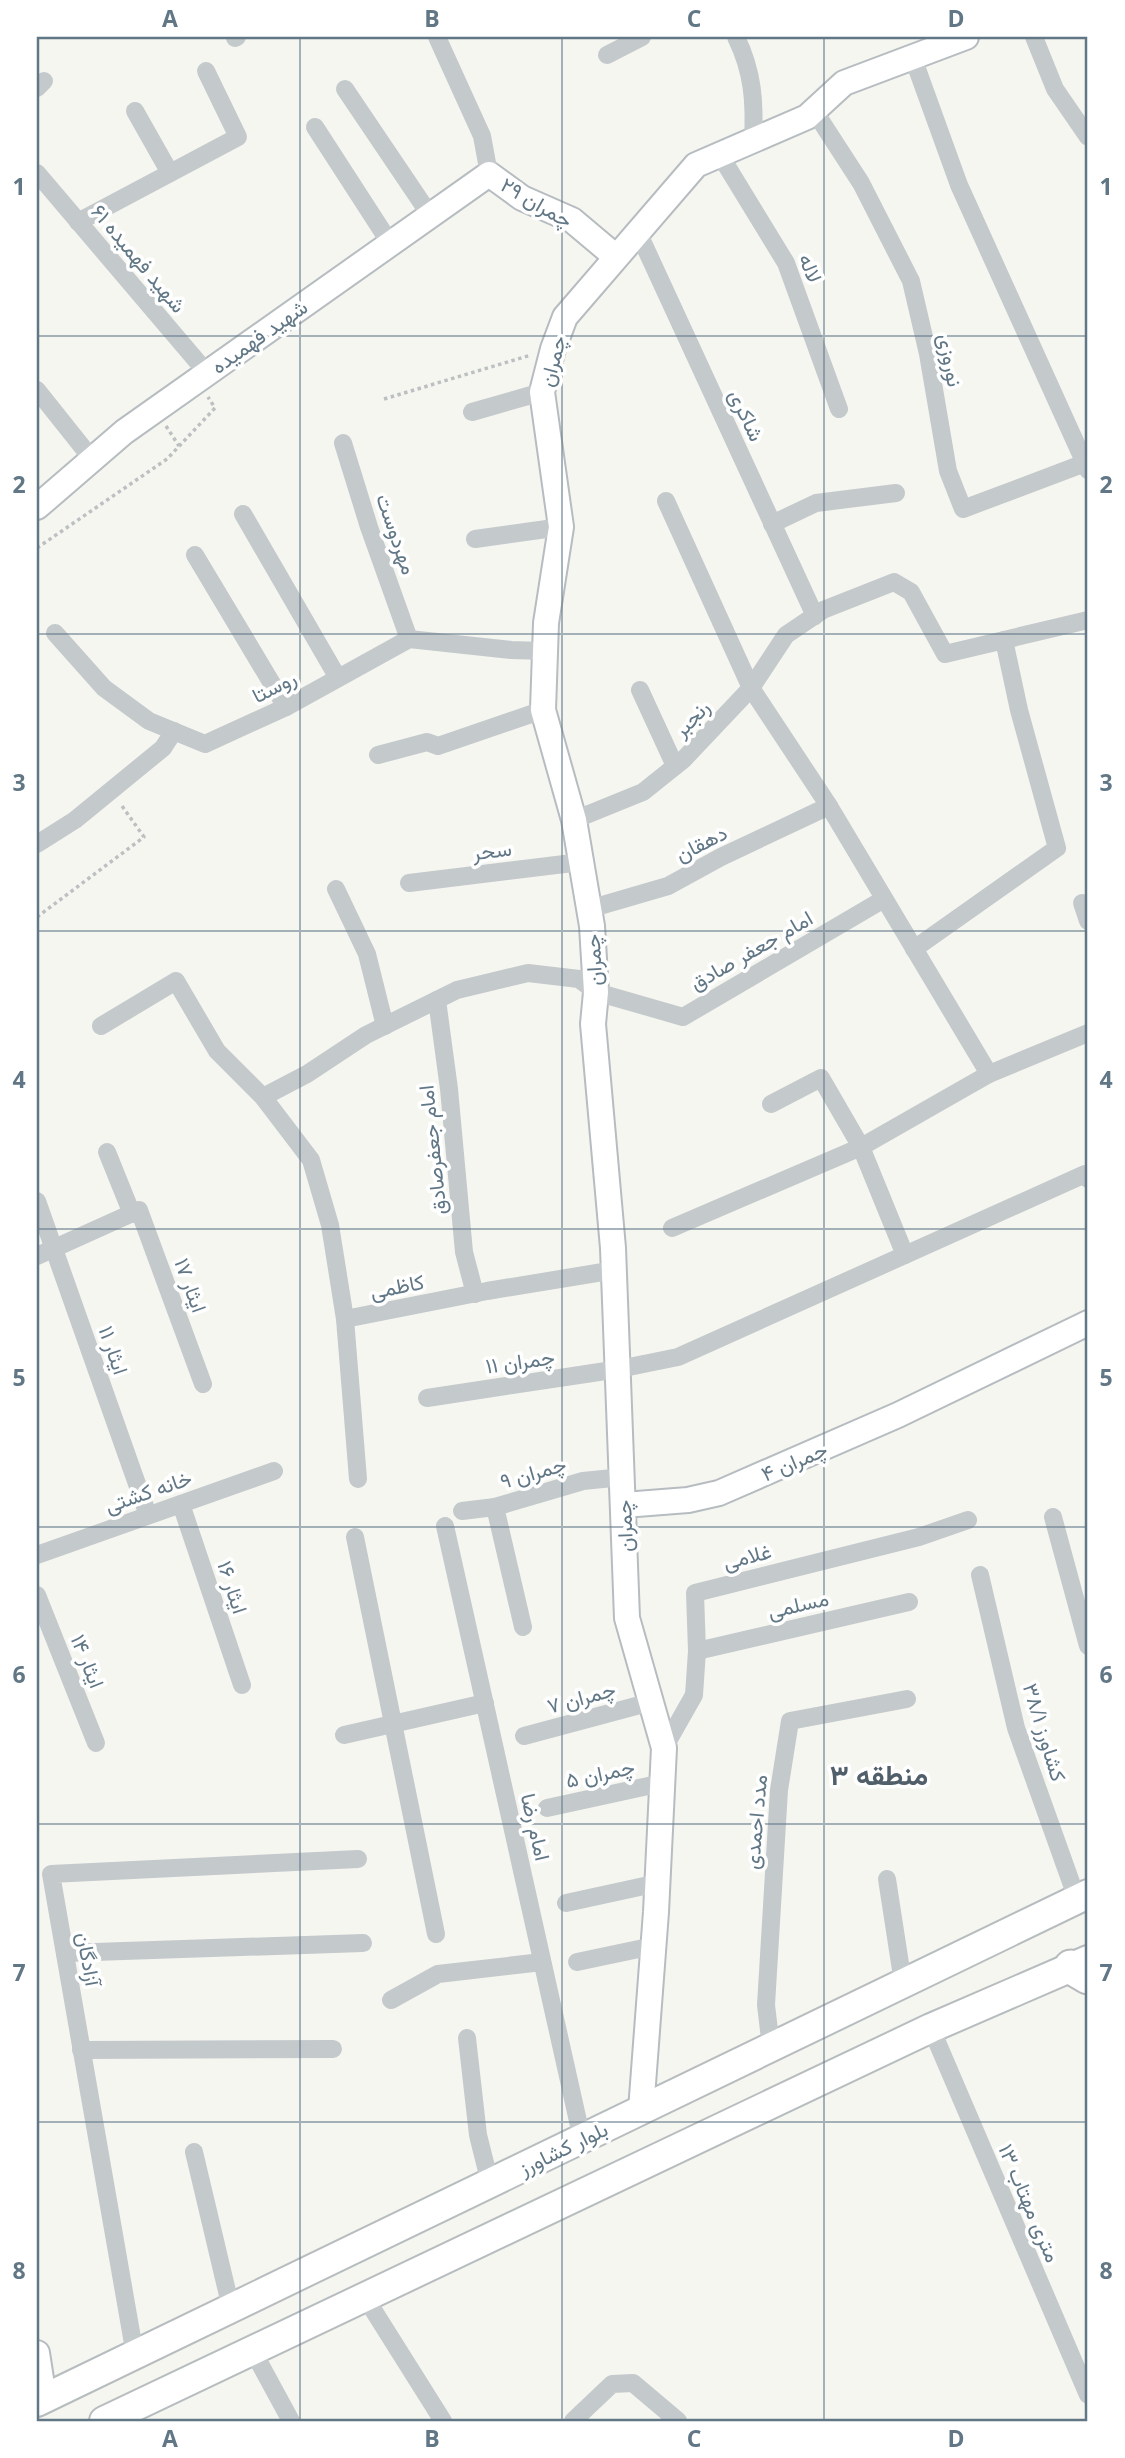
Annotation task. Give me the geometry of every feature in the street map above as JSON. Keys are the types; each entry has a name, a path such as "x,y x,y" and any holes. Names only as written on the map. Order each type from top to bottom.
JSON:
{"main road":[{"name":"بلوار کشاورز","path":"41,2400 968,1952 1024,1939 1084,1902"},
{"path":"104,2421 931,2028 1083,1968"}],"street":[{"path":"437,37 482,136 489,174"},
{"path":"607,55 642,37"},
{"path":"736,37 747,60 754,106 753,141"},
{"name":"چمران","path":"641,2110 664,1748 627,1618 615,1269 593,1024 596,992 589,909 574,820 543,710 544,651 561,527 542,392 565,317 696,165 807,117 844,83 912,55 934,42 966,37"},
{"path":"1034,37 1055,89 1088,137"},
{"path":"912,55 959,185 1087,467"},
{"path":"79,222 238,137 206,71"},
{"path":"345,89 430,215"},
{"path":"135,111 170,173"},
{"name":"نوروزی","path":"814,112 861,183 911,281 928,354 948,471 963,509 1087,467"},
{"path":"315,127 390,243"},
{"name":"لاله","path":"720,155 786,262 839,409"},
{"name":"شهید فهمیده ۶۱","path":"37,173 202,377"},
{"name":"شهید فهمیده","path":"37,508 124,432 489,174"},
{"name":"چمران ۲۹","path":"489,174 522,198 572,220 616,257"},
{"name":"شاکری","path":"638,232 815,616"},
{"path":"37,390 92,459"},
{"path":"472,412 542,392"},
{"name":"مهردوست","path":"343,443 369,527 410,639"},
{"path":"772,524 816,503 895,493"},
{"path":"666,501 751,688 829,806 989,1074"},
{"path":"243,514 338,678"},
{"path":"475,539 561,527"},
{"path":"195,555 286,707"},
{"name":"رنجبر","path":"574,820 643,792 675,766 751,688 786,635 815,616 894,582 911,593 945,654 1004,640"},
{"path":"914,948 1057,848 1019,710 1004,640 1088,620"},
{"name":"روستا","path":"55,634 104,688 149,721 205,744 286,707 410,639"},
{"path":"410,639 544,651"},
{"path":"640,690 675,766"},
{"path":"378,755 427,742 438,746 543,710"},
{"path":"37,844 75,820 163,748 174,731"},
{"name":"دهقان","path":"589,909 668,886 829,806"},
{"name":"سحر","path":"409,883 581,862"},
{"path":"336,889 367,954 385,1026"},
{"name":"امام جعفر صادق","path":"263,1097 307,1074 366,1035 457,990 528,973 579,979 596,992 683,1017 884,899"},
{"path":"1082,903 1088,921"},
{"path":"101,1026 176,981 217,1051 263,1097 311,1160 330,1225 345,1319 358,1479"},
{"name":"امام جعفرصادق","path":"437,1000 453,1127 464,1252 475,1294"},
{"path":"672,1228 862,1147 989,1074 1088,1033"},
{"path":"771,1104 821,1078 862,1147 905,1255"},
{"name":"ایثار ۱۷","path":"107,1152 132,1214 139,1210 204,1384"},
{"name":"چمران ۱۱","path":"427,1398 619,1369 678,1357 1085,1174 1088,1179"},
{"name":"ایثار ۱۱","path":"37,1201 148,1516"},
{"path":"37,1256 132,1214"},
{"name":"کاظمی","path":"345,1319 615,1269"},
{"name":"چمران ۴","path":"624,1505 688,1500 719,1493 898,1415 1088,1323"},
{"name":"خانه کشتی","path":"37,1555 274,1471"},
{"name":"چمران ۹","path":"523,1627 495,1507 583,1481 623,1477"},
{"name":"ایثار ۱۶","path":"181,1504 242,1685"},
{"path":"462,1511 495,1507"},
{"path":"1053,1517 1088,1646"},
{"name":"غلامی","path":"664,1748 694,1695 697,1651 695,1592 919,1537 968,1520"},
{"name":"امام رضا","path":"445,1526 582,2138"},
{"path":"355,1537 436,1934"},
{"name":"کشاورز ۳۸/۱","path":"980,1575 1016,1728 1084,1902"},
{"name":"ایثار ۱۴","path":"37,1595 96,1743"},
{"name":"مسلمی","path":"697,1651 909,1602"},
{"name":"مدد احمدی","path":"771,2047 766,2005 768,1966 779,1790 790,1721 907,1699"},
{"name":"چمران ۷","path":"524,1736 651,1702"},
{"path":"344,1735 485,1703"},
{"name":"چمران ۵","path":"547,1808 662,1783"},
{"name":"آزادگان","path":"135,2355 51,1874 358,1859"},
{"path":"887,1879 903,1983"},
{"path":"566,1903 657,1883"},
{"path":"65,1953 363,1944"},
{"path":"578,1962 653,1946"},
{"path":"391,2000 438,1974 542,1962"},
{"name":"۱۳ متری مهتاب","path":"931,2028 1088,2395"},
{"path":"467,2038 478,2135 490,2183"},
{"path":"82,2049 333,2049"},
{"path":"194,2152 231,2308"},
{"path":"365,2297 443,2421"},
{"path":"253,2351 291,2421"},
{"path":"37,2353 41,2400"},
{"path":"573,2421 612,2384 633,2383 678,2421"}],"path":[{"path":"384,399 553,349"},
{"path":"37,548 69,524 136,482 173,453 215,408 202,377"},
{"path":"37,918 144,837 111,790"}],"district":[{"name":"منطقه ۳","path":"879,1774"}]}
